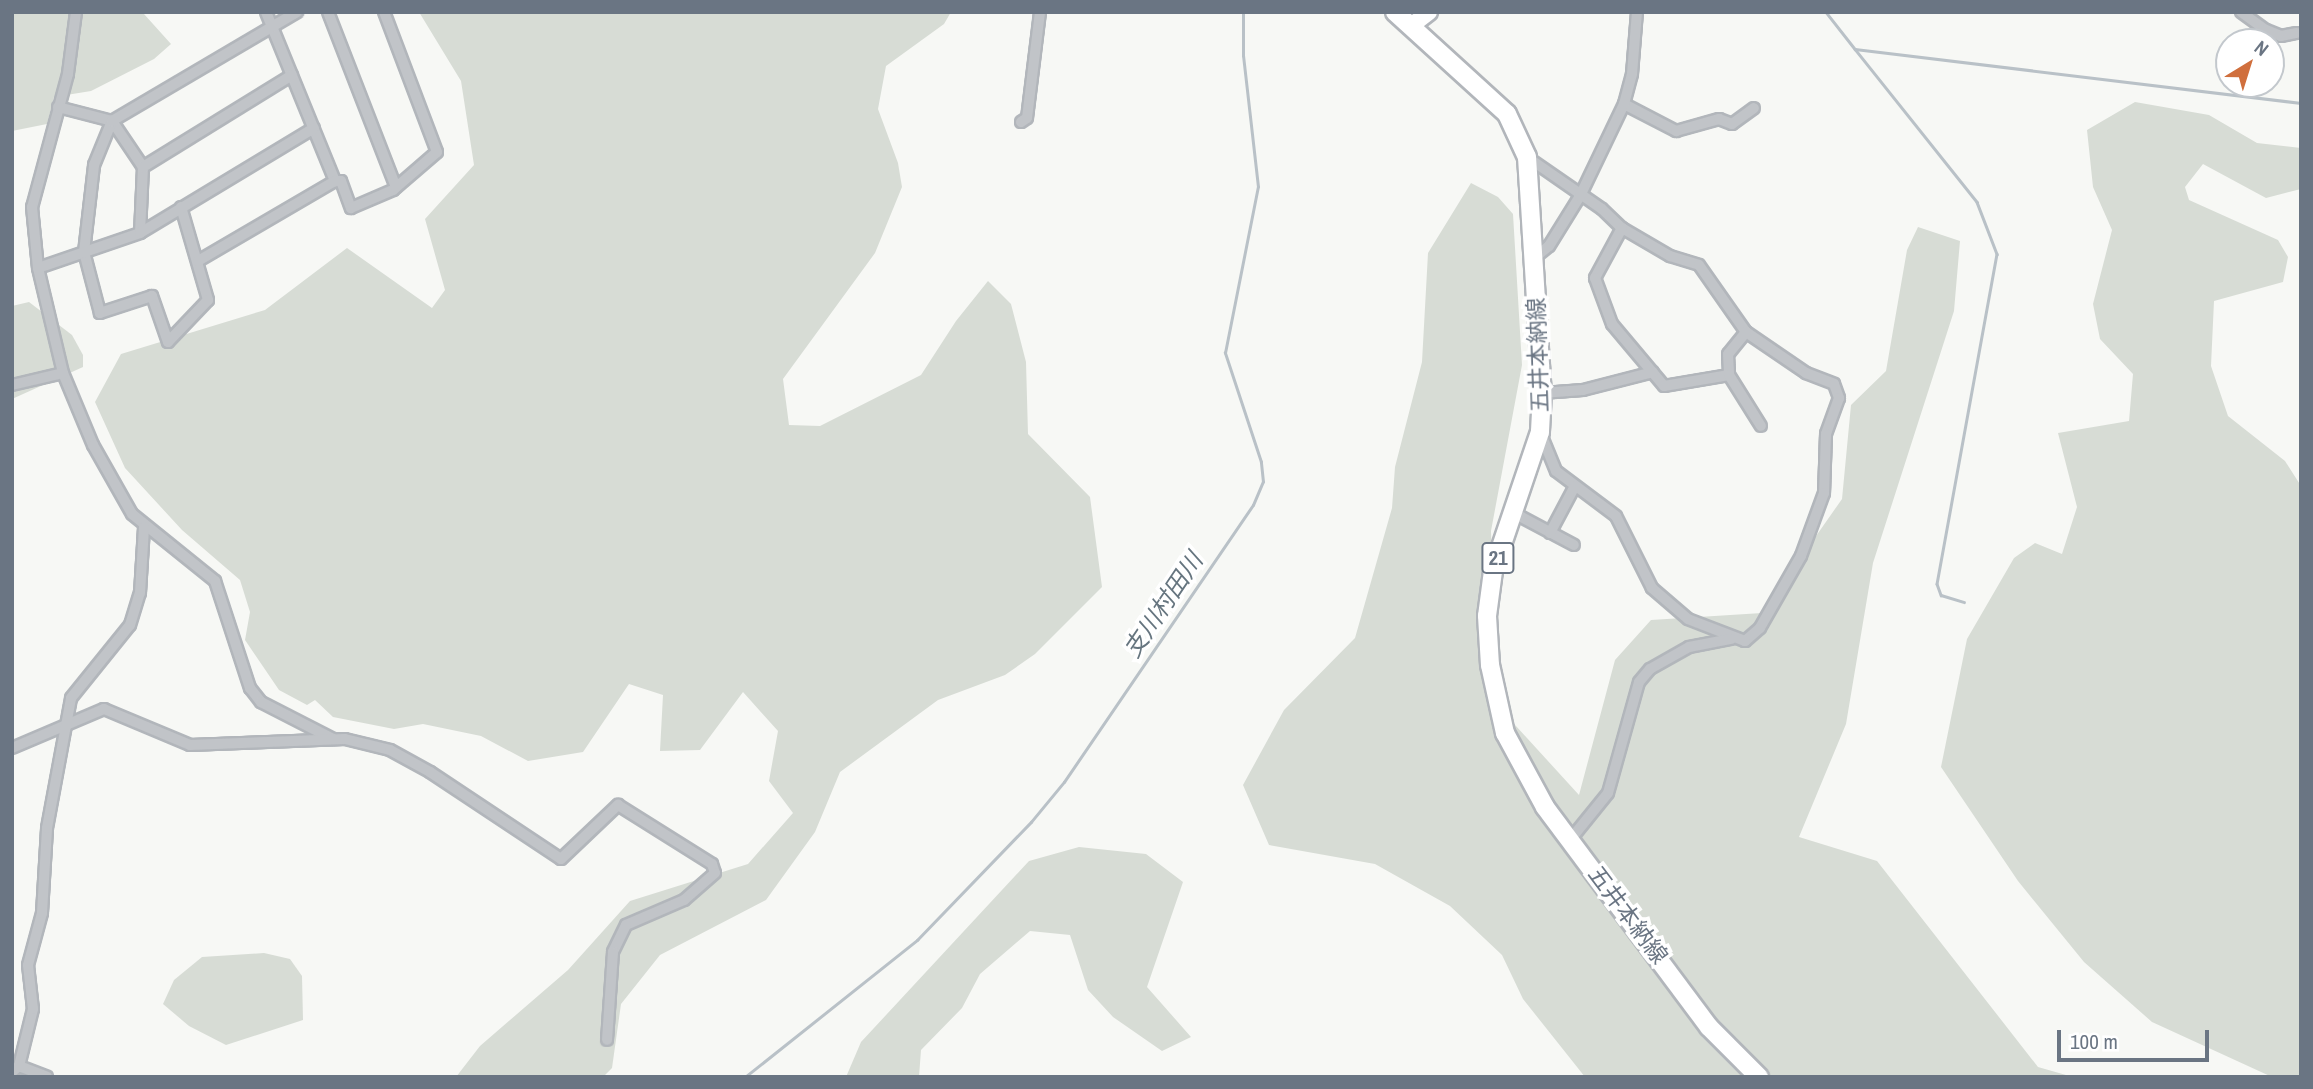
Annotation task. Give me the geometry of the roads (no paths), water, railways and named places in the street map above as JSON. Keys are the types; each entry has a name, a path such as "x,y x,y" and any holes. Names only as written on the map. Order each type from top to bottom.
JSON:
{"main road":[{"name":"五井本納線","path":"1395,12 1507,114 1527,158 1542,393 1540,432 1493,571 1487,616 1492,676 1514,754 1570,840 1709,1027 1759,1077"},
{"path":"1410,26 1429,12"}],"street":[{"path":"76,12 68,74 32,207 38,268 62,373 93,445 132,514 215,581 250,688 261,702 333,739 390,751 472,797 561,859 618,805 712,864 715,873 704,887 626,925 613,952 607,1040"},
{"path":"266,12 335,181"},
{"path":"181,207 208,300 168,342 152,296 100,313 84,252 94,165 112,121 271,24 297,12"},
{"path":"328,12 397,187"},
{"path":"198,261 335,181 341,181 351,208 397,187 437,152 384,12"},
{"path":"1021,122 1027,118 1040,12"},
{"path":"1534,258 1549,246 1580,196 1624,104 1632,74 1637,12"},
{"path":"2241,12 2266,30 2281,36 2297,33"},
{"path":"144,167 292,75"},
{"path":"1624,104 1676,131 1719,119 1732,124 1754,107"},
{"path":"58,107 112,121 144,167 140,233"},
{"path":"38,268 140,233 314,128"},
{"path":"1527,158 1622,228 1670,256 1699,265 1746,332 1806,373 1834,384 1839,398 1826,435 1824,493 1801,556 1760,628 1745,641 1731,639 1688,620 1652,588 1616,516 1556,471 1540,432"},
{"path":"1622,228 1595,278 1612,324 1664,386 1729,375"},
{"path":"1746,332 1728,354 1729,375 1761,426"},
{"path":"1542,393 1583,390 1653,372"},
{"path":"12,385 62,373"},
{"path":"1550,533 1575,486"},
{"path":"1512,512 1574,545"},
{"path":"47,1077 15,1069 33,1009 28,965 42,913 47,828 71,698 85,677 130,625 140,593 145,527"},
{"path":"1570,840 1608,793 1639,682 1650,670 1689,647 1731,639"},
{"path":"12,748 104,709 190,745 222,741 323,743 333,739"}],"waterway":[{"name":"支川村田川","path":"745,1077 917,940 1031,822 1064,782 1253,505 1263,482 1261,462 1225,353 1258,187 1243,56 1243,12"},
{"path":"1826,12 1855,49 2301,103"},
{"path":"1855,49 1977,202 1997,254 1937,584 1941,595 1964,602"}]}
